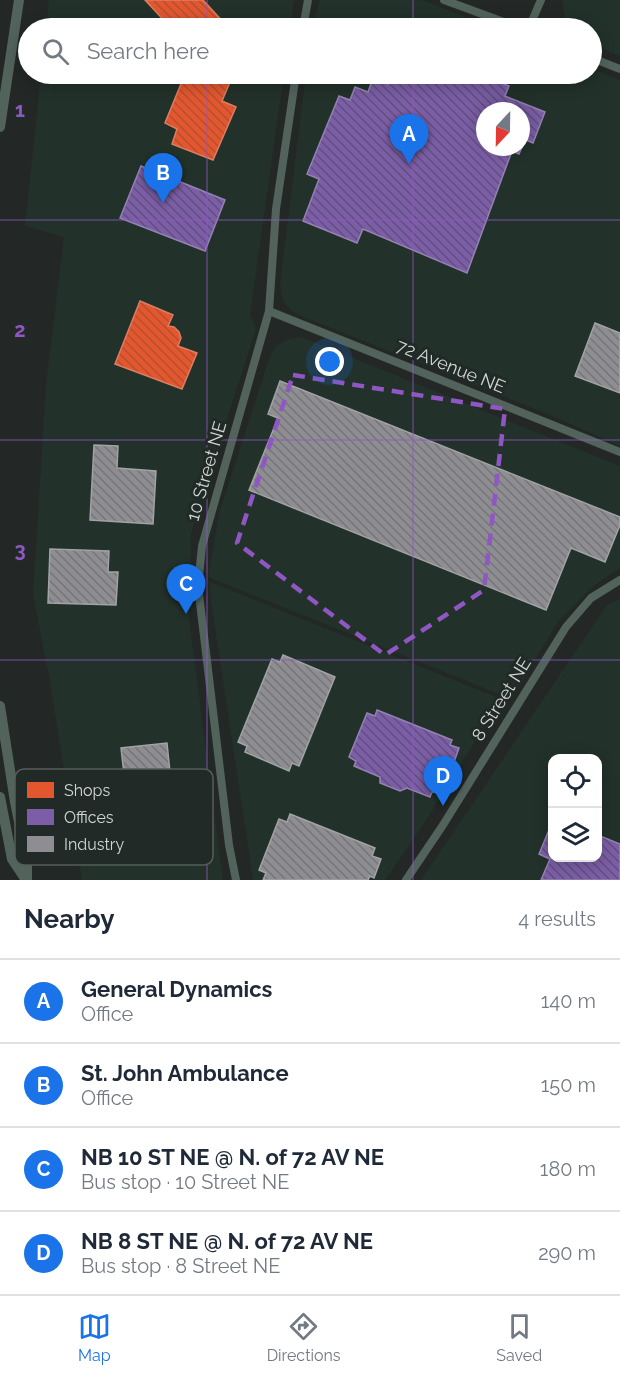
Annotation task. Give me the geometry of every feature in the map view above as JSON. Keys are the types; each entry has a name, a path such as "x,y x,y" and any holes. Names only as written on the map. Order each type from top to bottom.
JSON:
{"street":[{"path":"0,127 19,0"},
{"path":"305,18 308,0"},
{"path":"444,0 493,18"},
{"path":"534,18 541,0"},
{"path":"602,62 620,69"},
{"name":"10 Street NE","path":"236,880 229,845 198,586 202,546 269,311 276,209 295,84"},
{"name":"72 Avenue NE","path":"269,311 620,452"},
{"name":"8 Street NE","path":"406,880 444,825 566,627 591,598 620,580"},
{"path":"0,706 15,802"},
{"path":"0,797 12,859 15,863"},
{"path":"16,865 27,880"}],"highlighted area":[{"path":"293,375 505,409 484,590 385,655 237,543"}],"shaded area":[{"path":"49,0 294,0 291,18 47,18"},
{"path":"320,0 422,0 468,18 315,18"},
{"path":"562,0 620,0 620,56 602,49 602,18 565,18"},
{"path":"602,73 620,80 620,446 550,415 296,314 283,302 280,283 305,84 602,84"},
{"path":"40,84 283,84 250,315 256,328 191,533 189,619 209,769 64,769 33,595 46,384 64,237 25,226"},
{"path":"301,337 620,466 620,568 592,587 558,622 511,699 208,577 220,510 270,356 276,346 289,339"},
{"path":"208,581 501,699 425,822 385,880 253,880"},
{"path":"620,599 620,880 421,880 607,605"},
{"path":"213,803 223,880 82,880 80,865 213,865"}],"building: Shops":[{"path":"145,0 203,0 220,18 162,18"},
{"path":"181,84 229,84 222,101 236,107 213,160 172,144 177,129 165,123"},
{"path":"140,301 173,315 168,326 174,327 179,332 181,338 178,346 197,353 182,389 115,364"}],"building: Offices":[{"path":"371,84 504,84 509,86 505,96 520,102 476,102 476,156 510,156 467,273 363,229 357,243 303,221 319,179 307,174 339,96 350,100 355,87 368,92"},
{"path":"530,106 545,112 533,143 530,142"},
{"path":"141,166 225,200 205,251 120,218"},
{"path":"377,710 452,740 450,745 459,748 454,762 450,759 442,778 446,781 441,793 432,792 430,797 407,788 400,791 380,783 380,777 354,766 356,761 349,757 367,713 375,716"},
{"path":"548,832 548,858 539,854"},
{"path":"602,837 620,844 620,880 541,880 549,862 602,862"}],"building: Industry":[{"path":"595,323 620,333 620,393 575,376"},
{"path":"280,381 620,517 620,525 605,562 571,548 546,610 249,490 278,418 268,414"},
{"path":"94,445 118,446 117,468 156,471 153,524 90,520"},
{"path":"50,549 109,551 108,572 118,572 116,605 48,603"},
{"path":"283,655 335,677 299,766 292,763 289,771 245,752 247,746 238,742 272,659 280,662"},
{"path":"167,743 170,769 123,769 121,748"},
{"path":"290,814 375,848 372,856 381,859 374,878 370,876 368,880 263,880 266,873 259,870 279,819 287,822"}],"place":[{"name":"General Dynamics","path":"409,164"},
{"name":"St. John Ambulance","path":"163,203"},
{"name":"NB 10 ST NE @ N. of 72 AV NE","path":"186,614"},
{"name":"NB 8 ST NE @ N. of 72 AV NE","path":"443,806"}]}
